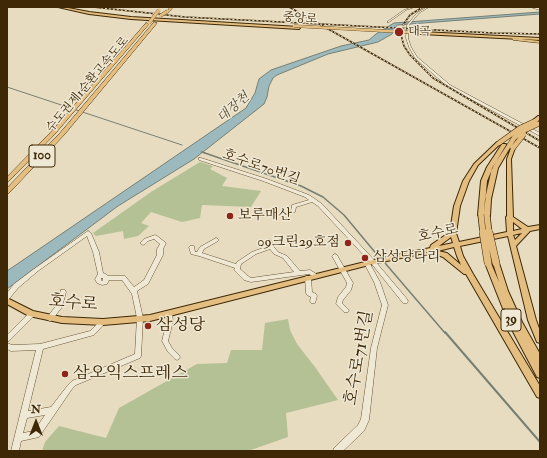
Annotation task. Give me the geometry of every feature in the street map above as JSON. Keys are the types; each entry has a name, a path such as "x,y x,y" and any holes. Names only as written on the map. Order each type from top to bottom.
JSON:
{"highway":[{"name":"수도권제1순환고속도로","path":"7,180 68,115 162,7"},
{"name":"수도권제1순환고속도로","path":"7,192 42,156 166,9 172,7"},
{"path":"513,39 539,40"}],"main road":[{"name":"중앙로","path":"59,7 89,13 131,18 539,40"},
{"name":"중앙로","path":"68,7 96,13 132,17 513,39"},
{"path":"539,121 523,134 476,164 466,181 457,206 453,233 455,244 470,275 540,394"},
{"name":"39","path":"539,121 511,137 506,145 495,168 484,216 498,289 513,324 540,374"},
{"path":"506,145 509,158 510,233 532,320 540,340"},
{"path":"509,217 528,230 513,246"},
{"name":"호수로","path":"7,301 32,314 62,320 102,322 140,318 169,313 370,262 540,227"},
{"path":"429,250 453,233"},
{"path":"429,250 445,255 470,275"},
{"name":"39","path":"492,263 519,324 540,362"}],"street":[{"path":"388,22 405,10 414,7"},
{"path":"428,7 422,10 410,21 408,25 407,38 416,57 433,74 449,86 540,135"},
{"path":"531,7 540,9"},
{"name":"호수로70번길","path":"200,159 297,191 313,200 326,211 370,262"},
{"name":"호수로70번길","path":"293,211 294,206 313,200"},
{"path":"7,297 16,286 36,270 88,234 96,252 101,276 97,279 100,282 105,282 108,278 123,278 133,291 140,318 138,356 74,383 70,386 52,410 36,434 18,438"},
{"path":"133,291 146,282 160,255 162,243 155,237 146,240 143,243"},
{"path":"199,254 202,248 216,240"},
{"path":"238,267 239,263 270,244 276,253 285,257 298,273"},
{"name":"호수로","path":"192,247 193,252 238,267 237,270 246,278 252,280 310,272 316,276"},
{"path":"335,256 350,283 349,288 340,299 340,304 346,310"},
{"path":"370,262 405,301"},
{"name":"호수로71번길","path":"337,451 361,428 365,420 374,348 385,305 370,262"},
{"path":"308,278 309,293 314,296 313,300"},
{"path":"50,318 59,307 63,292"},
{"path":"169,313 170,321 165,341 170,350 177,357"},
{"path":"7,339 32,314"},
{"path":"7,346 11,348 40,347 92,333 102,322"},
{"path":"15,451 40,347"},
{"path":"24,415 52,410"}],"green space":[{"path":"200,162 213,166 210,169 227,178 222,186 261,191 251,207 202,205 200,218 182,222 151,212 141,223 149,226 138,236 124,239 123,231 96,236 93,233 151,192"},
{"path":"288,319 290,330 297,344 338,400 286,413 288,437 248,451 42,451 45,442 59,426 106,438 119,408 197,364 227,363 231,350 262,350 265,323"}],"water":[{"path":"540,12 540,14 397,25 392,34 378,42 328,54 277,75 273,78 269,86 264,104 194,159 118,206 7,289 7,271 246,108 255,93 259,79 271,70 341,46 369,40 394,23"}],"waterway":[{"path":"7,87 182,145"},
{"path":"205,153 301,186 323,197 344,215 379,257"},
{"path":"385,263 445,333"},
{"path":"445,332 540,442"}],"railway":[{"path":"93,7 185,17 319,24"},
{"path":"289,7 319,24"},
{"path":"403,25 410,15 423,7"},
{"path":"319,24 540,34"},
{"path":"319,24 540,148"},
{"path":"401,35 404,46 410,55 433,78 540,141"}],"place":[{"name":"대곡","path":"399,32"},
{"name":"보루매산","path":"230,216"},
{"name":"09크린29호점","path":"348,243"},
{"name":"삼성당다리","path":"365,258"},
{"name":"삼성당","path":"148,326"},
{"name":"삼오익스프레스","path":"65,374"}],"water label":[{"name":"대장천","path":"234,108"}]}
